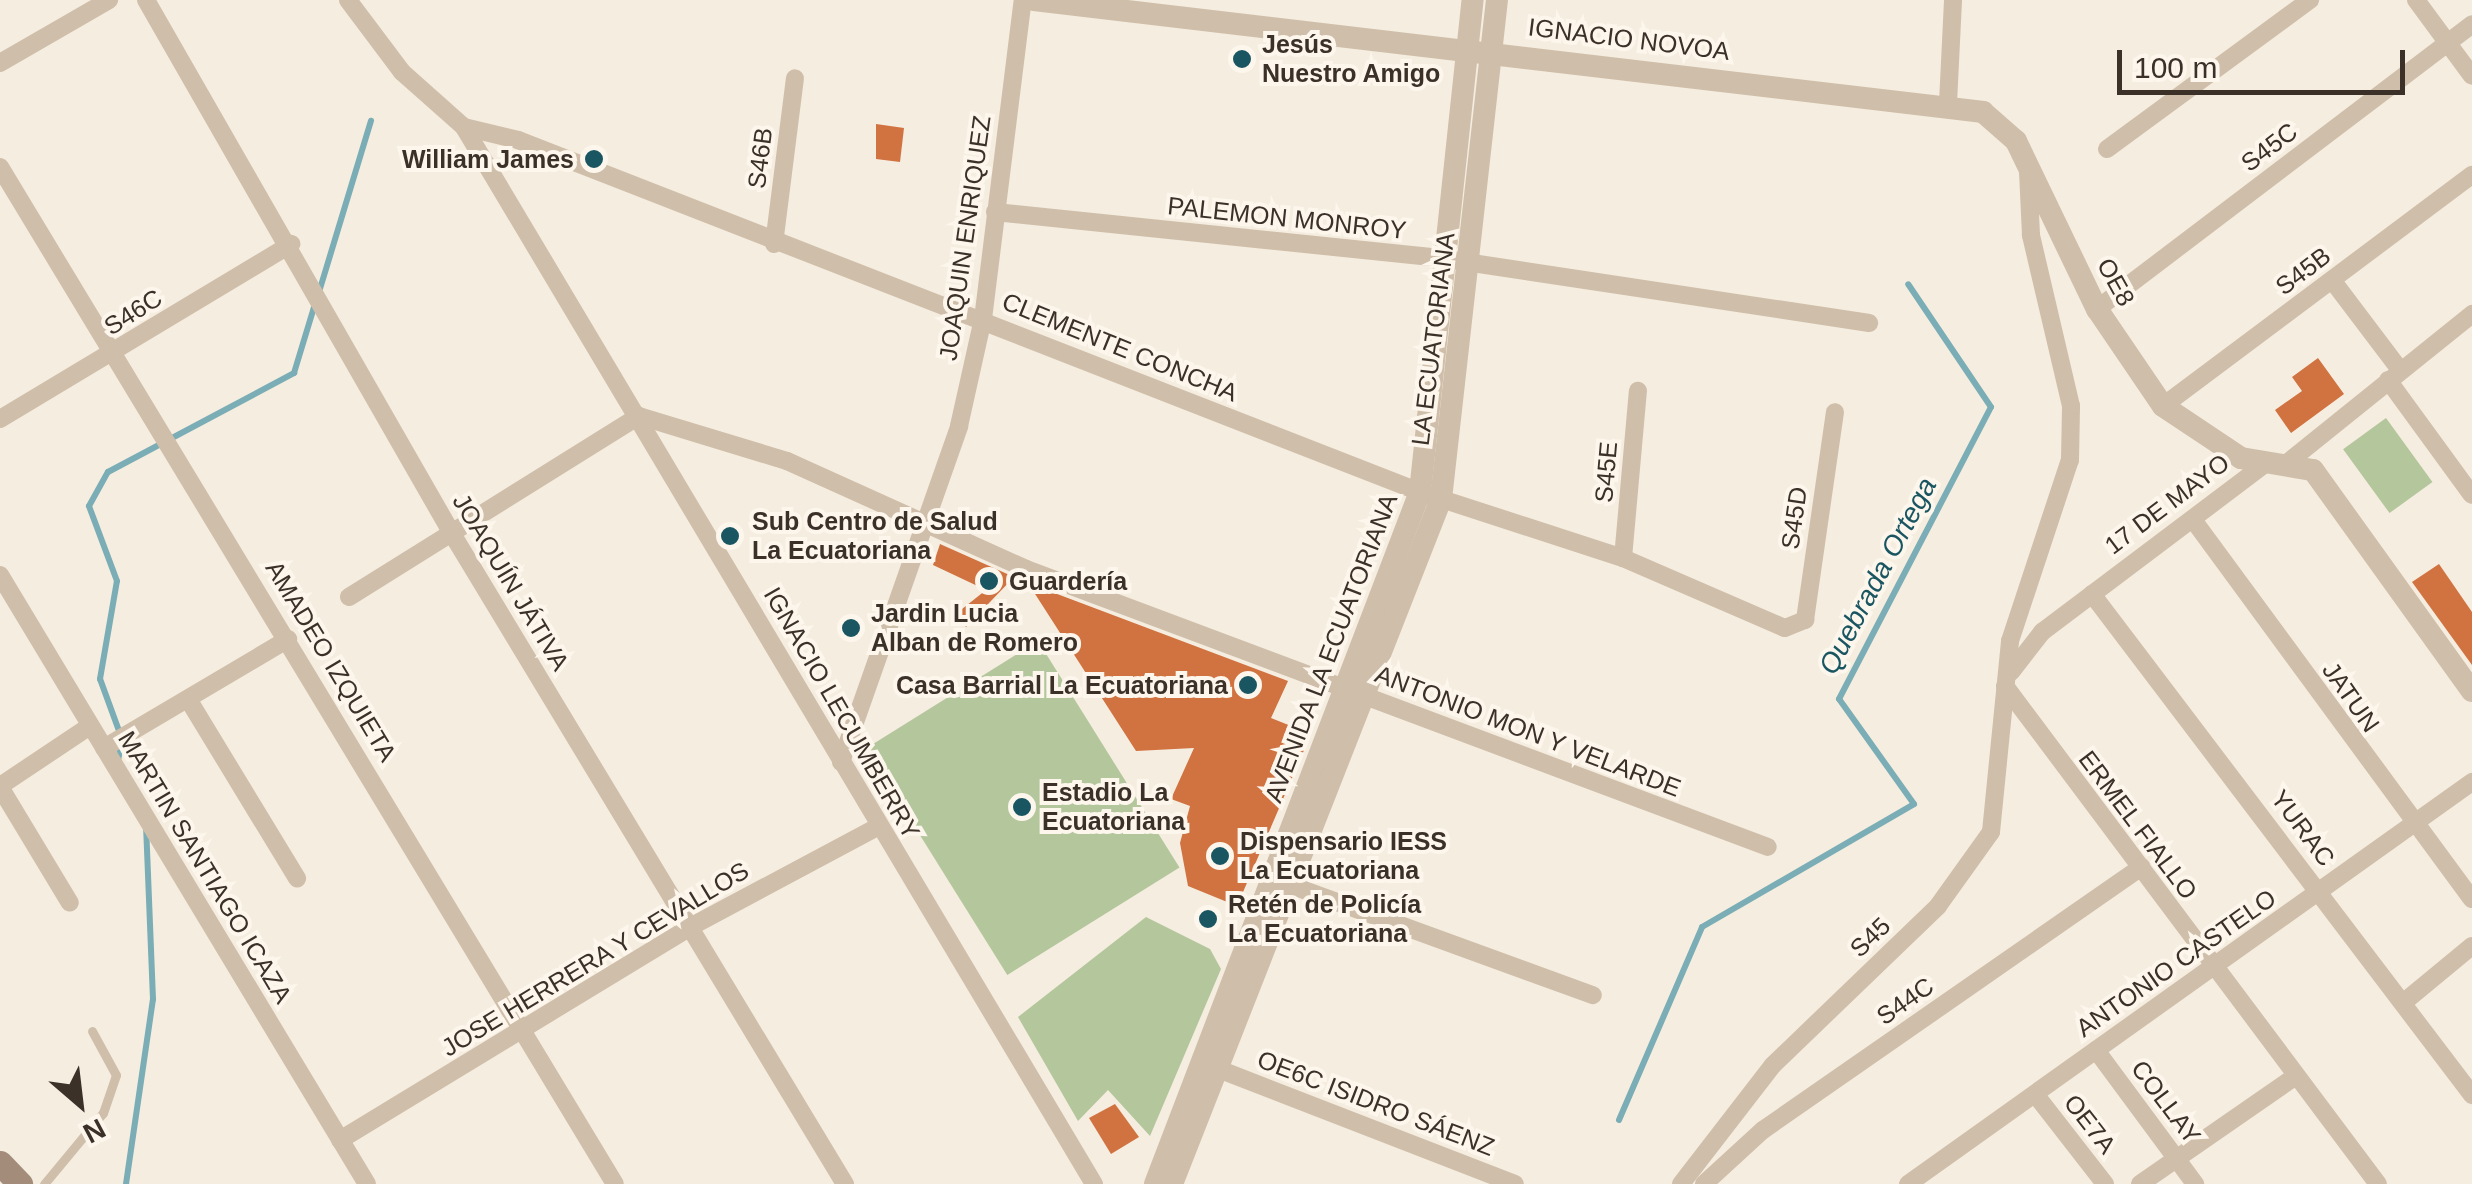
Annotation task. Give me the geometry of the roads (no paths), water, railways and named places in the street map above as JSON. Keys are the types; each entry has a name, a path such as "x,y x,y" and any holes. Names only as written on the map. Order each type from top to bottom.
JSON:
{"main road":[{"path":"0,1164 20,1184"}],"street":[{"path":"0,63 110,0"},
{"name":"JOAQUÍN JÁTIVA","path":"146,0 290,244 451,532 845,1184"},
{"path":"348,0 402,72 464,127"},
{"name":"JOAQUIN ENRIQUEZ","path":"841,762 925,524 983,320 1023,0"},
{"name":"IGNACIO NOVOA","path":"1034,0 1942,103"},
{"path":"1467,48 1472,0"},
{"name":"LA ECUATORIANA","path":"1431,495 1470,263 1497,0"},
{"path":"1942,103 1953,0"},
{"path":"2107,149 2310,0"},
{"path":"2416,0 2472,76"},
{"name":"S45C","path":"2097,309 2472,24"},
{"name":"AVENIDA LA ECUATORIANA","path":"1155,1184 1210,1066 1431,495 1446,259 1467,48"},
{"name":"S46B","path":"774,244 796,78"},
{"name":"OE8","path":"1942,103 2000,123 2097,309 2163,406 2218,447 2322,479 2472,691"},
{"name":"IGNACIO LECUMBERRY","path":"464,127 1094,1184"},
{"name":"CLEMENTE CONCHA","path":"464,127 502,134 774,244 983,320 1431,495 1622,558 1797,628"},
{"name":"AMADEO IZQUIETA","path":"0,166 117,352 615,1184"},
{"name":"S45","path":"1680,1184 1773,1065 1976,858 1996,810 2010,641 2070,460 2071,406 2031,235 2028,172"},
{"name":"S45B","path":"2163,406 2472,175"},
{"name":"PALEMON MONROY","path":"995,212 1446,259 1870,323"},
{"name":"S46C","path":"0,419 117,352 290,244"},
{"path":"2332,280 2472,495"},
{"name":"17 DE MAYO","path":"2005,686 2024,648 2092,594 2278,463 2472,314"},
{"name":"S45E","path":"1622,558 1638,391"},
{"name":"S45D","path":"1797,628 1806,620 1834,412"},
{"path":"350,597 639,416"},
{"name":"ANTONIO MON Y VELARDE","path":"639,416 787,461 925,524 1355,692 1768,847"},
{"name":"JATUN","path":"2194,521 2411,825 2472,899"},
{"name":"MARTIN SANTIAGO ICAZA","path":"0,576 367,1184"},
{"name":"YURAC","path":"2092,594 2472,1095"},
{"path":"104,748 288,639"},
{"name":"ERMEL FIALLO","path":"2005,686 2142,867 2211,968 2378,1184"},
{"path":"1172,1184 1210,1066 1292,886 1355,692"},
{"path":"188,699 297,878"},
{"path":"70,903 0,786 90,726"},
{"name":"ANTONIO CASTELO","path":"1908,1184 1930,1178 2035,1094 2472,782"},
{"name":"JOSE HERRERA Y CEVALLOS","path":"340,1140 692,926 879,826"},
{"name":"S44C","path":"1704,1184 1763,1130 2142,867"},
{"path":"1292,886 1593,995"},
{"path":"2404,1002 2472,946"},
{"name":"COLLAY","path":"2096,1050 2195,1184"},
{"name":"OE6C ISIDRO SÁENZ","path":"1210,1066 1515,1184"},
{"path":"2140,1184 2296,1076"},
{"name":"OE7A","path":"2035,1094 2105,1184"}],"lane":[{"path":"44,1184 103,1113 116,1075 92,1031"}],"waterway":[{"path":"319,292 371,121"},
{"name":"Quebrada Ortega","path":"1619,1120 1702,927 1914,804 1839,699 1991,407 1908,284"},
{"path":"118,761 122,739 100,679 117,581 89,506 108,472 294,373 315,304"},
{"path":"126,1184 153,999 146,827"}],"place":[{"name":"Jesús Nuestro Amigo","path":"1242,59"},
{"name":"William James","path":"594,159"},
{"name":"Sub Centro de Salud La Ecuatoriana","path":"730,536"},
{"name":"Guardería","path":"989,581"},
{"name":"Jardin Lucia Alban de Romero","path":"851,628"},
{"name":"Casa Barrial La Ecuatoriana","path":"1248,685"},
{"name":"Estadio La Ecuatoriana","path":"1022,807"},
{"name":"Dispensario IESS La Ecuatoriana","path":"1220,856"},
{"name":"Retén de Policía La Ecuatoriana","path":"1208,919"}]}
